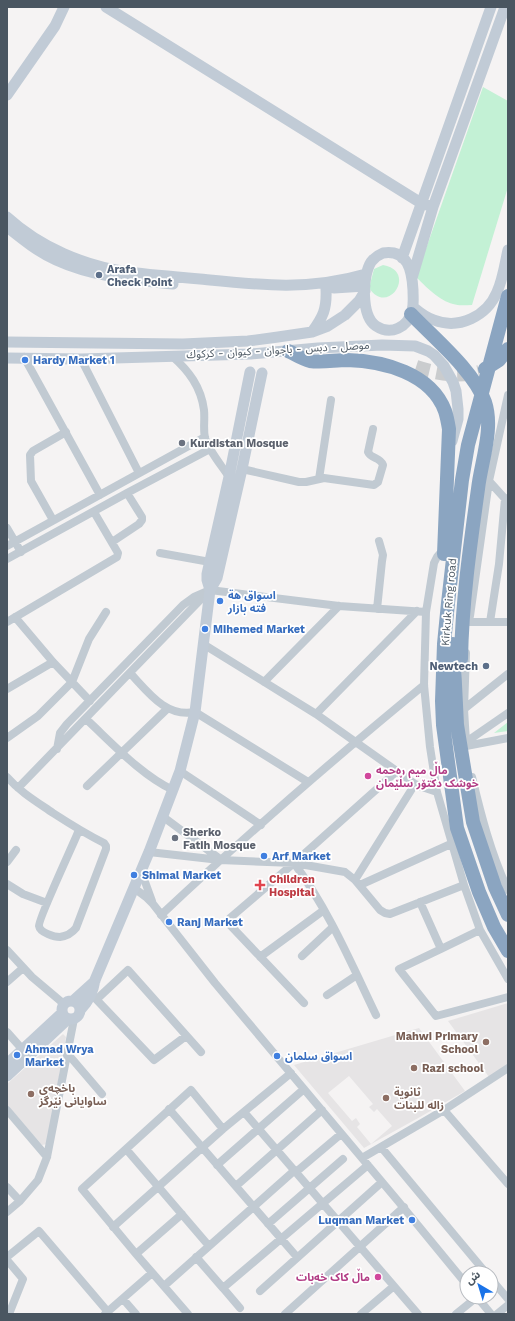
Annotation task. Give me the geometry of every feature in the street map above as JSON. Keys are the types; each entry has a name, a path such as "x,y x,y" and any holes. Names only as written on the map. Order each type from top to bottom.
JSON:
{"highway":[{"name":"Kirkuk Ring road","path":"508,296 468,444 453,556 448,644 457,725 473,822 506,890 508,915"},
{"path":"412,311 471,378 484,401 487,410 488,427 483,484 462,624 460,706 457,725"},
{"name":"Kirkuk Ring road","path":"508,328 484,414 471,468 457,589 442,687 443,726 457,828 479,892 494,927 508,951"},
{"path":"480,372 499,360 508,349"},
{"path":"293,350 316,354 359,354 416,367"},
{"path":"293,350 310,360 318,362 347,360 374,363 409,374 417,378 437,398 444,410 448,429 448,460 445,547 437,626 435,675 436,710 443,726"},
{"path":"446,506 454,467 462,460 468,460 474,466 483,484"},
{"path":"486,907 506,890"}],"main road":[{"path":"7,95 55,26 64,7"},
{"path":"106,7 421,203 433,207"},
{"path":"402,258 491,7"},
{"path":"412,278 433,207 505,7"},
{"path":"7,217 50,247 94,264 127,272 246,287 269,293 342,287 365,289"},
{"path":"7,227 35,248 56,260 92,272 124,279 246,287 304,285 347,279 366,274"},
{"path":"412,311 446,324 459,323 472,319 483,312 497,292 508,250"},
{"path":"392,253 402,258 409,266 412,278 412,311 407,322 398,329 382,329 373,324 366,311 366,274 372,260 379,255 392,253"},
{"path":"312,332 325,310 326,289"},
{"path":"7,342 183,344 248,341 312,332 328,326 345,315 359,301 365,289"},
{"path":"382,329 382,344"},
{"name":"موصل - دبس - باجوان - كيوان - كركوك","path":"7,358 24,357 81,359 251,354 382,344 407,345 422,348 440,360 449,374 456,391 458,419 448,460"},
{"path":"7,1076 70,1011 95,980 149,852 180,771 195,712 210,590 217,578 242,469 250,372"},
{"path":"210,590 207,580 210,562 229,477 262,373"},
{"path":"7,1064 70,1011 87,1003 94,997 95,980"}],"street":[{"path":"172,356 188,372 198,389 204,411 205,437 210,449 229,477"},
{"path":"24,357 100,495"},
{"path":"81,359 139,473"},
{"path":"490,622 507,500 483,484 508,395"},
{"path":"318,479 331,400"},
{"path":"242,469 299,482 324,478 372,485 377,484 383,465 380,460 370,456 368,452 373,429"},
{"path":"53,520 31,481 30,455 33,451 66,432"},
{"path":"7,546 205,437"},
{"path":"7,560 127,493 210,449"},
{"path":"112,542 139,524 142,520 142,517 127,493"},
{"path":"480,509 466,654 464,710 466,744 485,844"},
{"path":"7,622 117,557 118,553 94,512"},
{"path":"7,528 21,552"},
{"path":"377,609 382,561 379,541"},
{"path":"445,547 434,563 426,612 424,685 430,747 437,792 464,885 480,930 508,979"},
{"path":"160,553 210,562"},
{"path":"18,788 210,590"},
{"path":"57,749 62,728 183,605 194,597 210,590 338,606 426,612"},
{"path":"264,682 338,606"},
{"path":"316,714 417,611"},
{"path":"7,738 38,716 72,682 89,639 106,612"},
{"path":"15,617 53,662 90,701"},
{"path":"469,622 508,622"},
{"path":"203,644 316,714 422,788 437,792"},
{"path":"7,689 53,662"},
{"path":"130,674 167,709 182,713 195,712 308,782"},
{"path":"464,710 508,674"},
{"path":"110,680 117,687"},
{"path":"161,915 220,860 308,782 424,685"},
{"path":"87,786 167,709"},
{"path":"466,744 508,713"},
{"path":"86,719 154,780 173,790"},
{"path":"466,744 508,738"},
{"path":"180,771 261,824"},
{"path":"304,1003 230,925 230,918 397,771"},
{"path":"9,782 34,801 80,830 104,843 107,848 74,930 69,934 58,937 49,935 41,929 39,925 47,903 80,830"},
{"path":"357,883 416,784"},
{"path":"162,816 220,860"},
{"path":"357,883 453,843"},
{"path":"7,862 16,850"},
{"path":"149,852 220,860 294,863 345,872 357,883 380,910 385,913 393,913 464,885"},
{"path":"294,863 307,881 333,926 376,1015"},
{"path":"139,874 145,882 153,904"},
{"path":"7,884 23,894 47,903"},
{"path":"134,888 153,904 215,983 404,1207 459,1275"},
{"path":"420,902 440,949"},
{"path":"260,957 324,910"},
{"path":"302,956 333,926"},
{"path":"480,930 399,969 436,1016 508,997"},
{"path":"7,950 32,977 70,1011 67,1053 47,1157 38,1180 20,1201 7,1212"},
{"path":"7,982 23,968"},
{"path":"186,1036 154,1060 94,997 128,970 201,1052"},
{"path":"327,995 357,975"},
{"path":"7,1032 23,1050"},
{"path":"67,1053 102,1094"},
{"path":"362,1158 444,1110 508,1068"},
{"path":"113,1226 224,1129 291,1073"},
{"path":"217,1165 304,1089"},
{"path":"188,1314 82,1189 191,1090 224,1129"},
{"path":"7,1110 47,1157"},
{"path":"170,1110 297,1257"},
{"path":"236,1186 322,1110"},
{"path":"444,1110 508,1184"},
{"path":"244,1112 418,1314"},
{"path":"164,1286 253,1207 341,1134"},
{"path":"381,1147 479,1265"},
{"path":"126,1149 209,1246"},
{"path":"268,1224 342,1159"},
{"path":"223,1288 324,1204 368,1165"},
{"path":"260,1291 382,1182"},
{"path":"7,1187 20,1201"},
{"path":"285,1314 404,1207"},
{"path":"136,1254 182,1214"},
{"path":"7,1257 38,1232 107,1313 152,1273"},
{"path":"196,1257 240,1308"},
{"path":"7,1260 23,1279 9,1314"},
{"path":"360,1314 394,1286"},
{"path":"499,1288 508,1299"},
{"path":"123,1299 136,1314"},
{"path":"456,1314 467,1305"},
{"path":"484,1305 491,1314"},
{"path":"497,1314 508,1305"}],"shaded area":[{"name":"Mahwi Primary School","path":"508,1003 508,1064 489,1077 448,1021"},
{"path":"419,1028 465,1091 364,1148 294,1065","holes":["349,1076 373,1104 369,1107 374,1112 377,1109 392,1126 371,1144 357,1127 360,1124 356,1118 352,1121 328,1093"]},
{"name":"باخچەی ساوایانی نێرگز","path":"63,1034 66,1037 47,1144 42,1145 7,1105 7,1084"}],"green space":[{"path":"483,87 508,101 508,187 472,305 458,305 438,297 416,277"},
{"path":"383,265 393,269 398,275 399,283 396,290 391,295 384,297 376,296 369,288 374,269"},
{"path":"508,722 508,731 494,733"}],"tunnel":[{"path":"416,367 448,374 471,374 479,372"}],"place":[{"name":"Arafa Check Point","path":"99,275"},
{"name":"Hardy Market 1","path":"25,360"},
{"name":"Kurdistan Mosque","path":"182,443"},
{"name":"اسواق هة فته بازار","path":"220,601"},
{"name":"Mihemed Market","path":"205,629"},
{"name":"Newtech","path":"486,666"},
{"name":"ماڵ میم رەحمە خوشک دکتۆر سڵێمان","path":"368,776"},
{"name":"Sherko Fatih Mosque","path":"175,838"},
{"name":"Arf Market","path":"264,856"},
{"name":"Shimal Market","path":"134,875"},
{"name":"Children Hospital","path":"260,885"},
{"name":"Ranj Market","path":"169,922"},
{"name":"Mahwi Primary School","path":"486,1042"},
{"name":"Ahmad Wrya Market","path":"17,1055"},
{"name":"اسواق سلمان","path":"277,1056"},
{"name":"Razi school","path":"414,1068"},
{"name":"باخچەی ساوایانی نێرگز","path":"31,1094"},
{"name":"ثانوية زاله للبنات","path":"386,1098"},
{"name":"Luqman Market","path":"412,1220"},
{"name":"ماڵ کاک خەبات","path":"378,1277"}]}
